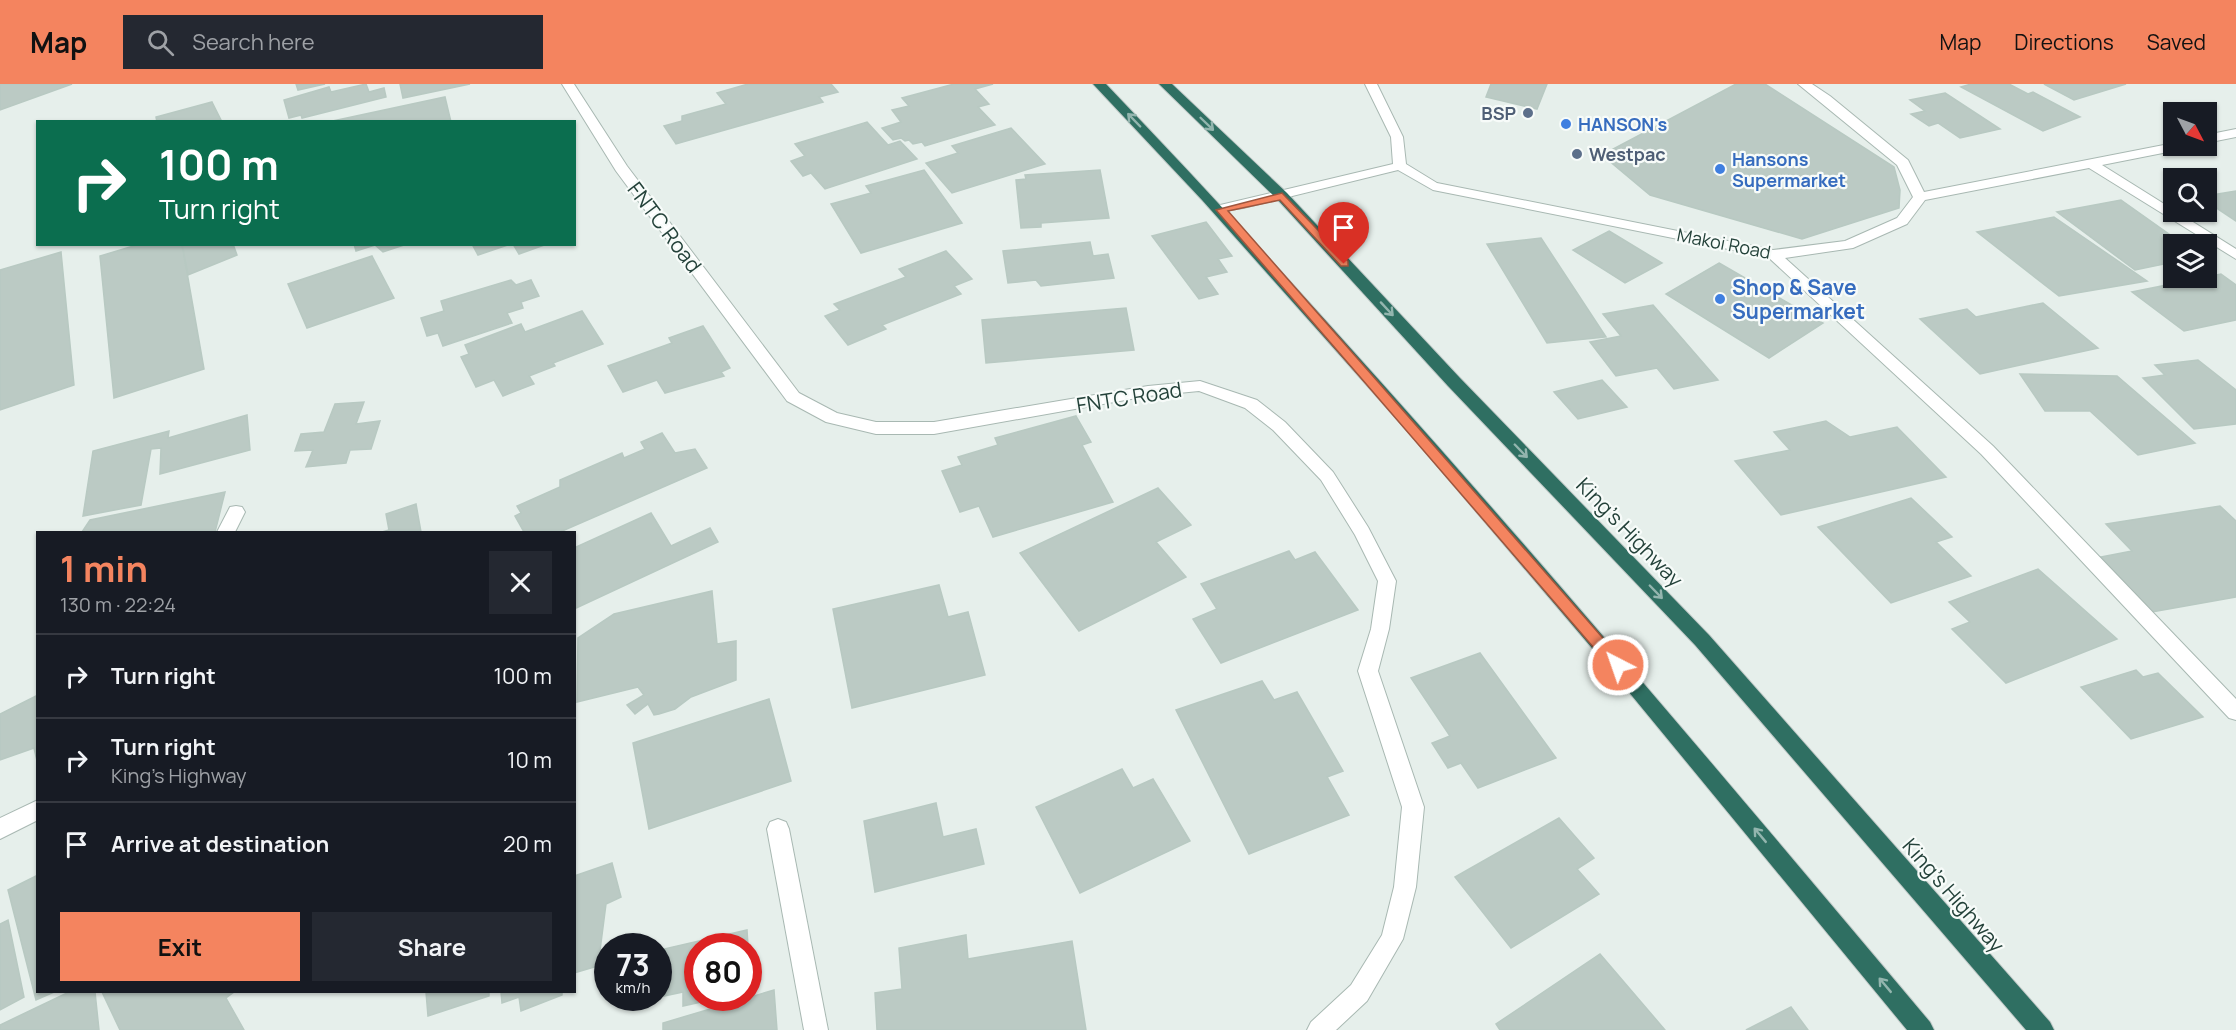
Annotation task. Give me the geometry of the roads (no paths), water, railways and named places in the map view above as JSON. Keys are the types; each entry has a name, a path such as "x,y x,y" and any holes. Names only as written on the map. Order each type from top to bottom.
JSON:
{"highway":[{"path":"1100,84 1221,210 1633,682 1922,1030"},
{"name":"King's Highway","path":"1165,84 1282,196 1454,382 1702,640 2042,1030"}],"street":[{"name":"FNTC Road","path":"568,84 621,168 793,397 832,418 876,429 934,428 1148,391 1200,386 1251,404 1279,426 1327,476 1362,532 1386,581 1380,629 1368,672 1413,807 1406,887 1392,939 1359,993 1319,1030"},
{"path":"1221,210 1282,196 1355,175 1400,166 1397,137 1371,84"},
{"path":"1804,84 1827,99 1903,162 1920,197 2163,149"},
{"path":"2217,137 2236,133"},
{"path":"2092,164 2236,255"},
{"name":"Makoi Road","path":"1400,166 1415,177 1434,186 1773,254 1806,252 1848,245 1902,221 1920,197"},
{"path":"1773,254 1987,450 2236,712"},
{"path":"226,531 236,512"},
{"path":"0,830 36,810"},
{"path":"778,829 816,1030"}],"place":[{"name":"BSP","path":"1528,113"},
{"name":"HANSON's","path":"1566,124"},
{"name":"Westpac","path":"1577,154"},
{"name":"Hansons Supermarket","path":"1720,169"},
{"name":"Shop & Save Supermarket","path":"1720,299"}]}
